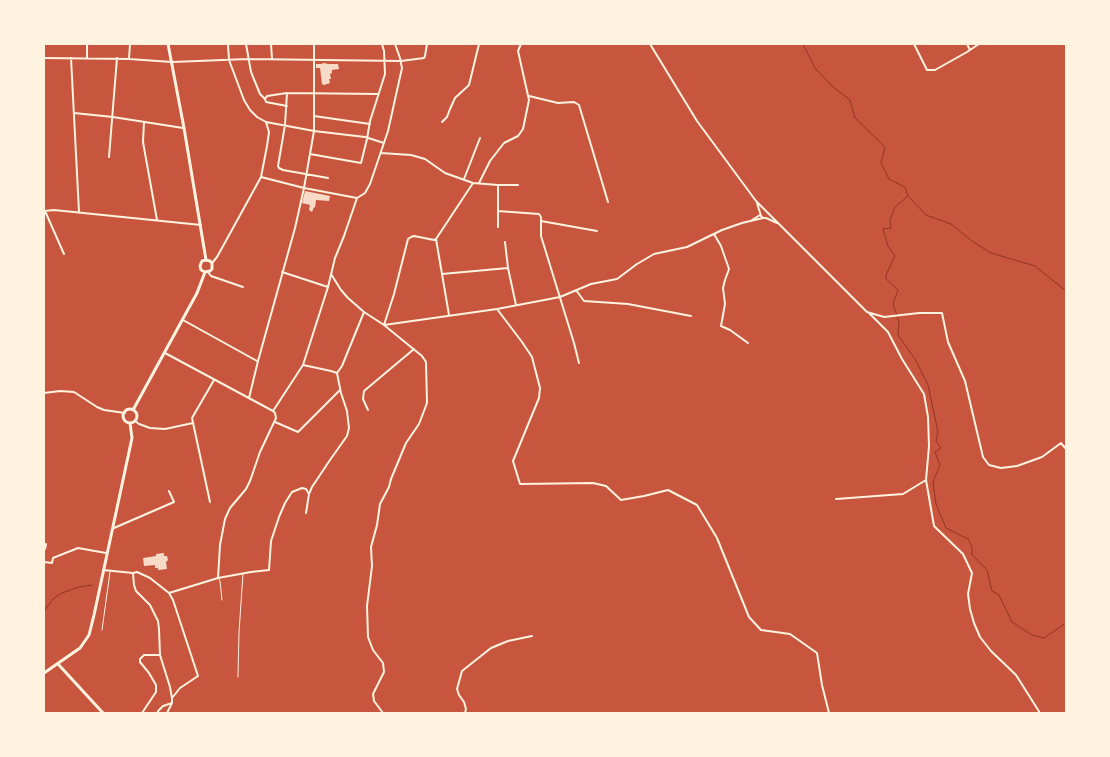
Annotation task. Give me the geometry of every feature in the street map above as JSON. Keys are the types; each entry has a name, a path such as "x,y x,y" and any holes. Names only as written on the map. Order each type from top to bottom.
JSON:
{"main road":[{"path":"168,44 206,260"},
{"path":"130,423 124,418 125,413 133,410 183,320 206,272 212,268 212,263 206,260"},
{"path":"206,260 202,261 200,266 201,270 206,272"},
{"path":"130,423 135,421 137,415 133,410"},
{"path":"44,673 80,648 89,635 132,438 130,423"},
{"path":"58,664 102,713"}],"street":[{"path":"87,44 87,58"},
{"path":"129,59 130,44"},
{"path":"228,44 229,60 244,100 257,117 266,122 365,138 384,144"},
{"path":"246,44 251,72 260,94 266,102 286,106"},
{"path":"270,44 272,60"},
{"path":"249,398 304,188 314,131 314,44"},
{"path":"310,154 362,163 370,124 385,74 382,44"},
{"path":"273,411 303,364 328,287 334,258 358,198 365,193 370,184 384,144 402,68 395,44"},
{"path":"44,58 117,58 172,62 229,60 401,61 424,58 427,44"},
{"path":"442,122 448,117 455,98 469,85 479,44"},
{"path":"479,183 490,161 504,143 518,136 522,129 530,100 518,51 521,44"},
{"path":"650,44 697,120 756,201 888,332 924,394 928,418 929,446 926,480 934,526 963,554 972,573 968,594 974,624 980,637 991,651 1016,675 1040,713"},
{"path":"914,44 927,70 935,70 979,44"},
{"path":"967,44 970,50"},
{"path":"71,58 79,212"},
{"path":"109,157 117,58"},
{"path":"265,99 267,96 287,93 378,94"},
{"path":"287,93 278,166 279,168 306,175 328,178"},
{"path":"529,96 558,103 574,102 579,105 608,202"},
{"path":"74,113 184,128"},
{"path":"314,116 370,124"},
{"path":"144,122 143,142 157,220"},
{"path":"212,263 218,257 261,177 267,146 268,132 266,122"},
{"path":"464,179 480,138"},
{"path":"381,153 424,159 445,173 473,183 518,185"},
{"path":"261,177 304,188 358,198"},
{"path":"449,316 436,239 473,183"},
{"path":"498,185 498,228"},
{"path":"756,201 760,214 764,218 778,223"},
{"path":"64,254 44,211 79,212 201,225"},
{"path":"498,211 539,214 541,217 541,236 579,363"},
{"path":"384,325 497,309 560,297 591,284 617,279 654,254 688,247 722,230 753,220 762,212 767,212"},
{"path":"742,223 764,218 768,216 767,212"},
{"path":"542,221 597,231"},
{"path":"714,234 721,246 729,269 723,288 725,304 721,326 748,343"},
{"path":"384,325 408,239 414,236 436,239"},
{"path":"505,242 508,268 516,305"},
{"path":"442,274 508,268"},
{"path":"206,272 211,276 243,287"},
{"path":"282,272 328,287"},
{"path":"331,274 348,298 414,349 426,362 427,403 419,424 406,443 390,479 389,488 380,504 371,547 372,566 367,606 368,637 373,650 384,663 384,672 373,694 374,701 383,713"},
{"path":"576,290 584,301 628,304 691,316"},
{"path":"497,309 532,357 540,388 538,398 513,461 520,484 593,482 606,486 621,500 668,490 697,505 717,538 749,617 761,630 790,634 817,653 829,713"},
{"path":"337,372 342,366 364,312"},
{"path":"867,312 884,317 918,313 942,313 948,342 965,382 983,457 989,465 1002,468 1017,466 1042,457 1061,443 1066,449"},
{"path":"183,320 258,361"},
{"path":"368,410 363,399 364,391 414,349"},
{"path":"165,353 275,413 276,418 260,452 250,481 246,489 230,508 225,519 220,545 218,578"},
{"path":"303,364 337,372"},
{"path":"306,513 312,487 347,436 349,428 337,372"},
{"path":"210,502 192,418 214,380"},
{"path":"274,422 298,432 341,390"},
{"path":"44,393 74,392 104,410 125,413"},
{"path":"135,421 150,428 165,429 193,423"},
{"path":"836,499 903,494 926,480"},
{"path":"169,593 218,578 269,570 271,541 285,502 292,492 302,488 306,489 309,494"},
{"path":"112,529 174,502 169,491"},
{"path":"44,549 46,544"},
{"path":"44,562 52,563 54,558 78,548 106,554"},
{"path":"103,570 137,572 145,575 169,593 173,600 198,676 180,688 172,698"},
{"path":"133,573 136,591 150,605 158,621 160,654 172,698 172,704 167,713"},
{"path":"465,713 464,702 457,689 462,672 491,648 508,641 532,636"},
{"path":"142,713 156,692 156,685 140,662 140,659 144,655 160,654"},
{"path":"157,713 163,706 172,704"}],"lane":[{"path":"102,630 110,571"},
{"path":"238,677 243,573"},
{"path":"218,578 222,600"}],"building":[{"path":"316,64 338,64 339,69 332,70 330,74 331,79 329,79 330,83 324,85 322,84 320,68 316,68"},
{"path":"305,191 330,196 329,201 316,200 315,208 312,212 309,210 310,205 302,203"},
{"path":"164,553 168,560 166,562 167,569 158,570 158,568 155,568 155,565 144,566 143,558"}],"waterway":[{"path":"803,44 815,68 832,86 850,100 855,118 885,147 881,163 889,179 905,187 908,196 895,207 890,220 891,228 883,229 888,246 895,256 886,279 898,290 893,304 899,322 898,335 915,359 928,385 938,432 936,441 941,448 935,452 940,465 933,482 936,504 946,528 968,539 972,547 972,555 987,570 992,591 999,595 1012,622 1032,635 1044,638 1066,623"},
{"path":"909,197 926,215 951,224 991,253 1035,266 1066,291"},
{"path":"44,611 53,599 62,593 92,585"}]}
